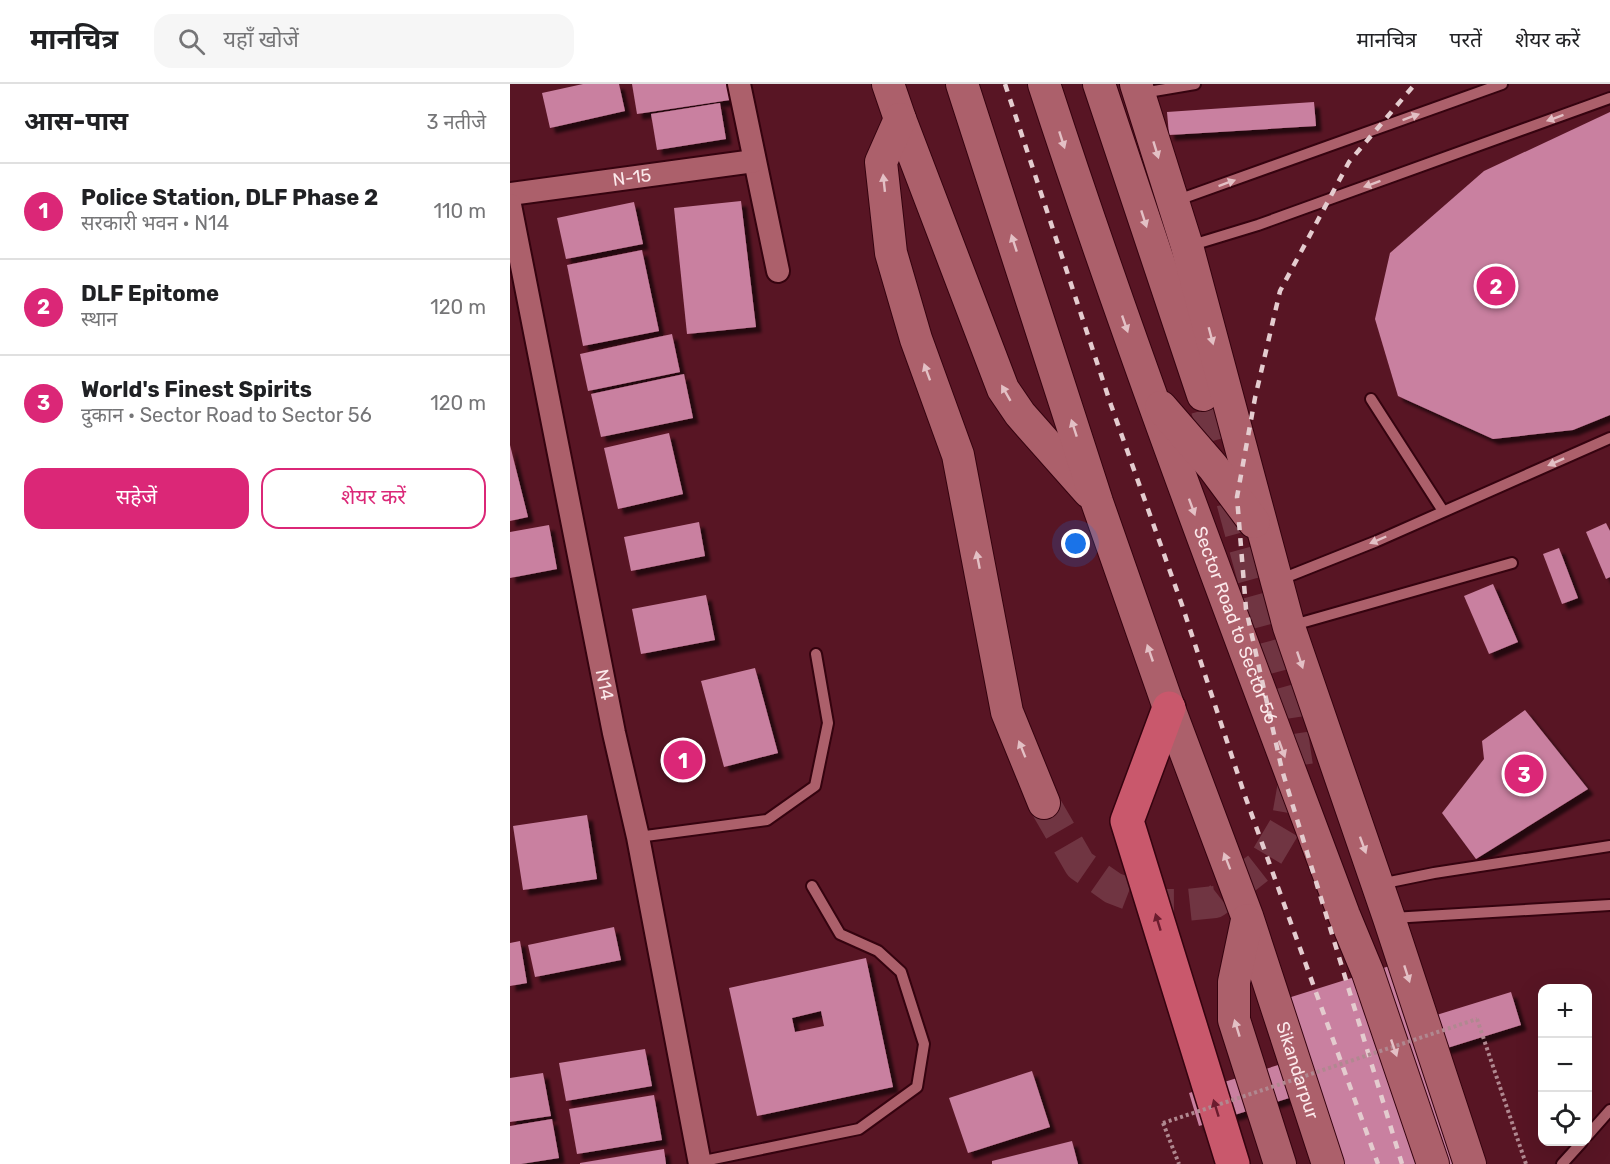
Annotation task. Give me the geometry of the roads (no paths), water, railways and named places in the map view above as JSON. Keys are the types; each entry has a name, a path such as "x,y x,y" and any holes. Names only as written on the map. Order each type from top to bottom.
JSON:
{"main road":[{"path":"1169,708 1127,821 1233,1164"}],"street":[{"path":"739,84 778,271"},
{"path":"888,84 1003,389 1020,414 1098,502"},
{"path":"962,84 1098,502 1169,708"},
{"name":"Sector Road to Sector 56","path":"1044,84 1150,394 1344,915 1368,972 1433,1164"},
{"path":"1099,84 1203,396"},
{"path":"1137,89 1187,246 1289,627 1389,918 1470,1164"},
{"path":"900,119 881,162 891,253 916,339 958,455 1007,712 1044,803"},
{"name":"N-15","path":"510,194 754,161"},
{"name":"N14","path":"510,205 614,733 638,837 700,1163"},
{"path":"1150,394 1213,467 1250,515 1266,543"},
{"name":"Sikandarpur","path":"1169,708 1247,916 1328,1164"},
{"path":"1247,916 1234,982 1234,1020 1280,1164"}],"lane":[{"path":"1137,89 1195,84"},
{"path":"1172,202 1502,84"},
{"path":"1187,246 1258,225 1610,98"},
{"path":"1371,399 1443,512"},
{"path":"1277,581 1377,541 1610,438"},
{"path":"1289,627 1512,563"},
{"path":"638,837 767,820 814,786 828,723 816,654"},
{"path":"1377,885 1434,873 1610,846"},
{"path":"700,1163 859,1129 917,1087 924,1044 901,972 878,951 840,934 812,885"},
{"path":"1389,918 1610,905"},
{"path":"1592,1130 1610,1110"},
{"path":"1562,1164 1578,1146"}],"tunnel":[{"path":"1044,803 1080,865 1113,888 1157,905 1215,902 1262,865 1287,823 1297,766 1287,701 1203,395"}],"railway":[{"path":"1005,84 1111,405 1182,605 1245,796 1378,1164"},
{"path":"1402,1164 1282,770 1246,609 1237,497 1255,398 1280,291 1349,162 1415,84"}],"place":[{"name":"DLF Epitome","path":"1496,286"},
{"name":"Police Station, DLF Phase 2","path":"683,760"},
{"name":"World's Finest Spirits","path":"1524,774"}]}
